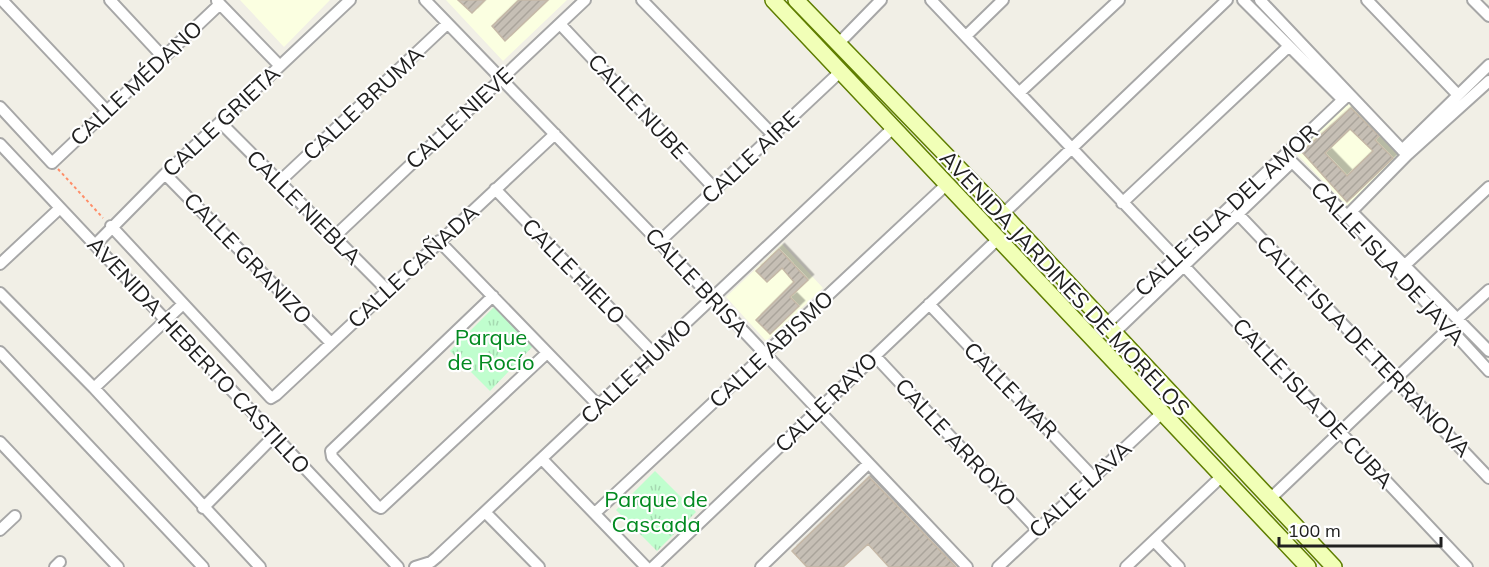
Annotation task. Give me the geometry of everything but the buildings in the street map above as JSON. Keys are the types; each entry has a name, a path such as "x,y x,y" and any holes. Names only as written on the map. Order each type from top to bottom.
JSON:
{"main road":[{"name":"AVENIDA JARDINES DE MORELOS","path":"773,0 1308,567"},
{"name":"AVENIDA JARDINES DE MORELOS","path":"796,0 1003,214 1109,330 1334,567"},
{"path":"868,101 881,89"},
{"path":"969,207 983,193"},
{"path":"1274,531 1287,517"}],"street":[{"path":"2,0 106,110"},
{"path":"110,0 164,58"},
{"name":"CALLE GRIETA","path":"95,245 111,226 165,174 350,0"},
{"name":"CALLE BRISA","path":"425,0 659,242 966,567"},
{"name":"CALLE NIEVE","path":"334,237 585,0"},
{"path":"642,0 773,135"},
{"path":"838,44 881,0"},
{"path":"931,0 1175,257"},
{"path":"966,36 1003,0"},
{"path":"1020,92 1119,0"},
{"path":"1003,214 1227,0"},
{"path":"1243,0 1288,47 1405,153"},
{"path":"1260,0 1345,98"},
{"path":"1367,0 1458,95"},
{"path":"1473,0 1489,16"},
{"path":"218,2 279,65"},
{"name":"CALLE MÉDANO","path":"52,163 164,58 218,2"},
{"name":"CALLE BRUMA","path":"279,182 447,24"},
{"name":"CALLE NUBE","path":"560,24 715,189"},
{"path":"1122,202 1288,47"},
{"name":"CALLE AIRE","path":"659,242 841,72"},
{"path":"1405,153 1488,73"},
{"path":"1350,214 1458,95 1488,73"},
{"name":"CALLE ISLA DEL AMOR","path":"1109,330 1184,266 1238,214 1345,98"},
{"path":"0,107 52,163"},
{"name":"CALLE NIEBLA","path":"221,123 387,290"},
{"name":"CALLE HUMO","path":"433,565 485,512 893,128"},
{"name":"CALLE CAÑADA","path":"183,304 271,398 555,134"},
{"name":"AVENIDA HEBERTO CASTILLO","path":"0,144 398,567"},
{"name":"CALLE ISLA DEL AMOR","path":"1109,330 1175,257 1278,159 1289,159"},
{"name":"CALLE ISLA DE JAVA","path":"1289,159 1406,265 1487,349"},
{"name":"CALLE GRANIZO","path":"165,174 331,343"},
{"name":"CALLE ABISMO","path":"594,513 947,184"},
{"path":"1406,265 1489,187"},
{"name":"CALLE HIELO","path":"495,189 654,354"},
{"path":"0,264 60,208"},
{"name":"CALLE ISLA DE TERRANOVA","path":"1238,214 1489,478"},
{"name":"CALLE ISLA DE JAVA","path":"1350,214 1448,329 1489,371"},
{"path":"94,388 183,304 111,226"},
{"path":"1202,232 1211,240"},
{"name":"CALLE RAYO","path":"653,567 999,238"},
{"path":"439,241 598,405"},
{"name":"CALLE ISLA DE CUBA","path":"1184,266 1467,567"},
{"path":"1457,319 1489,290"},
{"path":"493,296 330,451 332,457 377,506 381,508 547,353"},
{"path":"1,297 94,388 260,567"},
{"name":"CALLE MAR","path":"929,304 1092,476"},
{"path":"1270,499 1448,329"},
{"path":"1475,356 1487,349"},
{"path":"0,352 203,567"},
{"name":"CALLE ARROYO","path":"875,356 1037,529"},
{"name":"CALLE LAVA","path":"998,567 1092,476 1163,412"},
{"path":"203,508 274,436"},
{"path":"0,442 118,567"},
{"path":"542,459 646,567"},
{"path":"761,567 868,464"},
{"path":"1126,567 1222,476"},
{"path":"485,512 539,567"},
{"path":"0,530 15,516"},
{"path":"1154,541 1179,567"},
{"path":"416,567 433,565"}],"path":[{"path":"52,163 111,226"}],"shaded area":[{"path":"240,0 330,0 284,47"},
{"path":"446,0 567,0 503,61"},
{"path":"1350,102 1400,155 1347,206 1296,153"},
{"path":"782,244 823,288 766,341 726,297"}],"green space":[{"name":"Parque de Rocío","path":"495,306 534,345 490,391 450,351"},
{"name":"Parque de Cascada","path":"655,471 696,512 657,551 616,510"}]}
